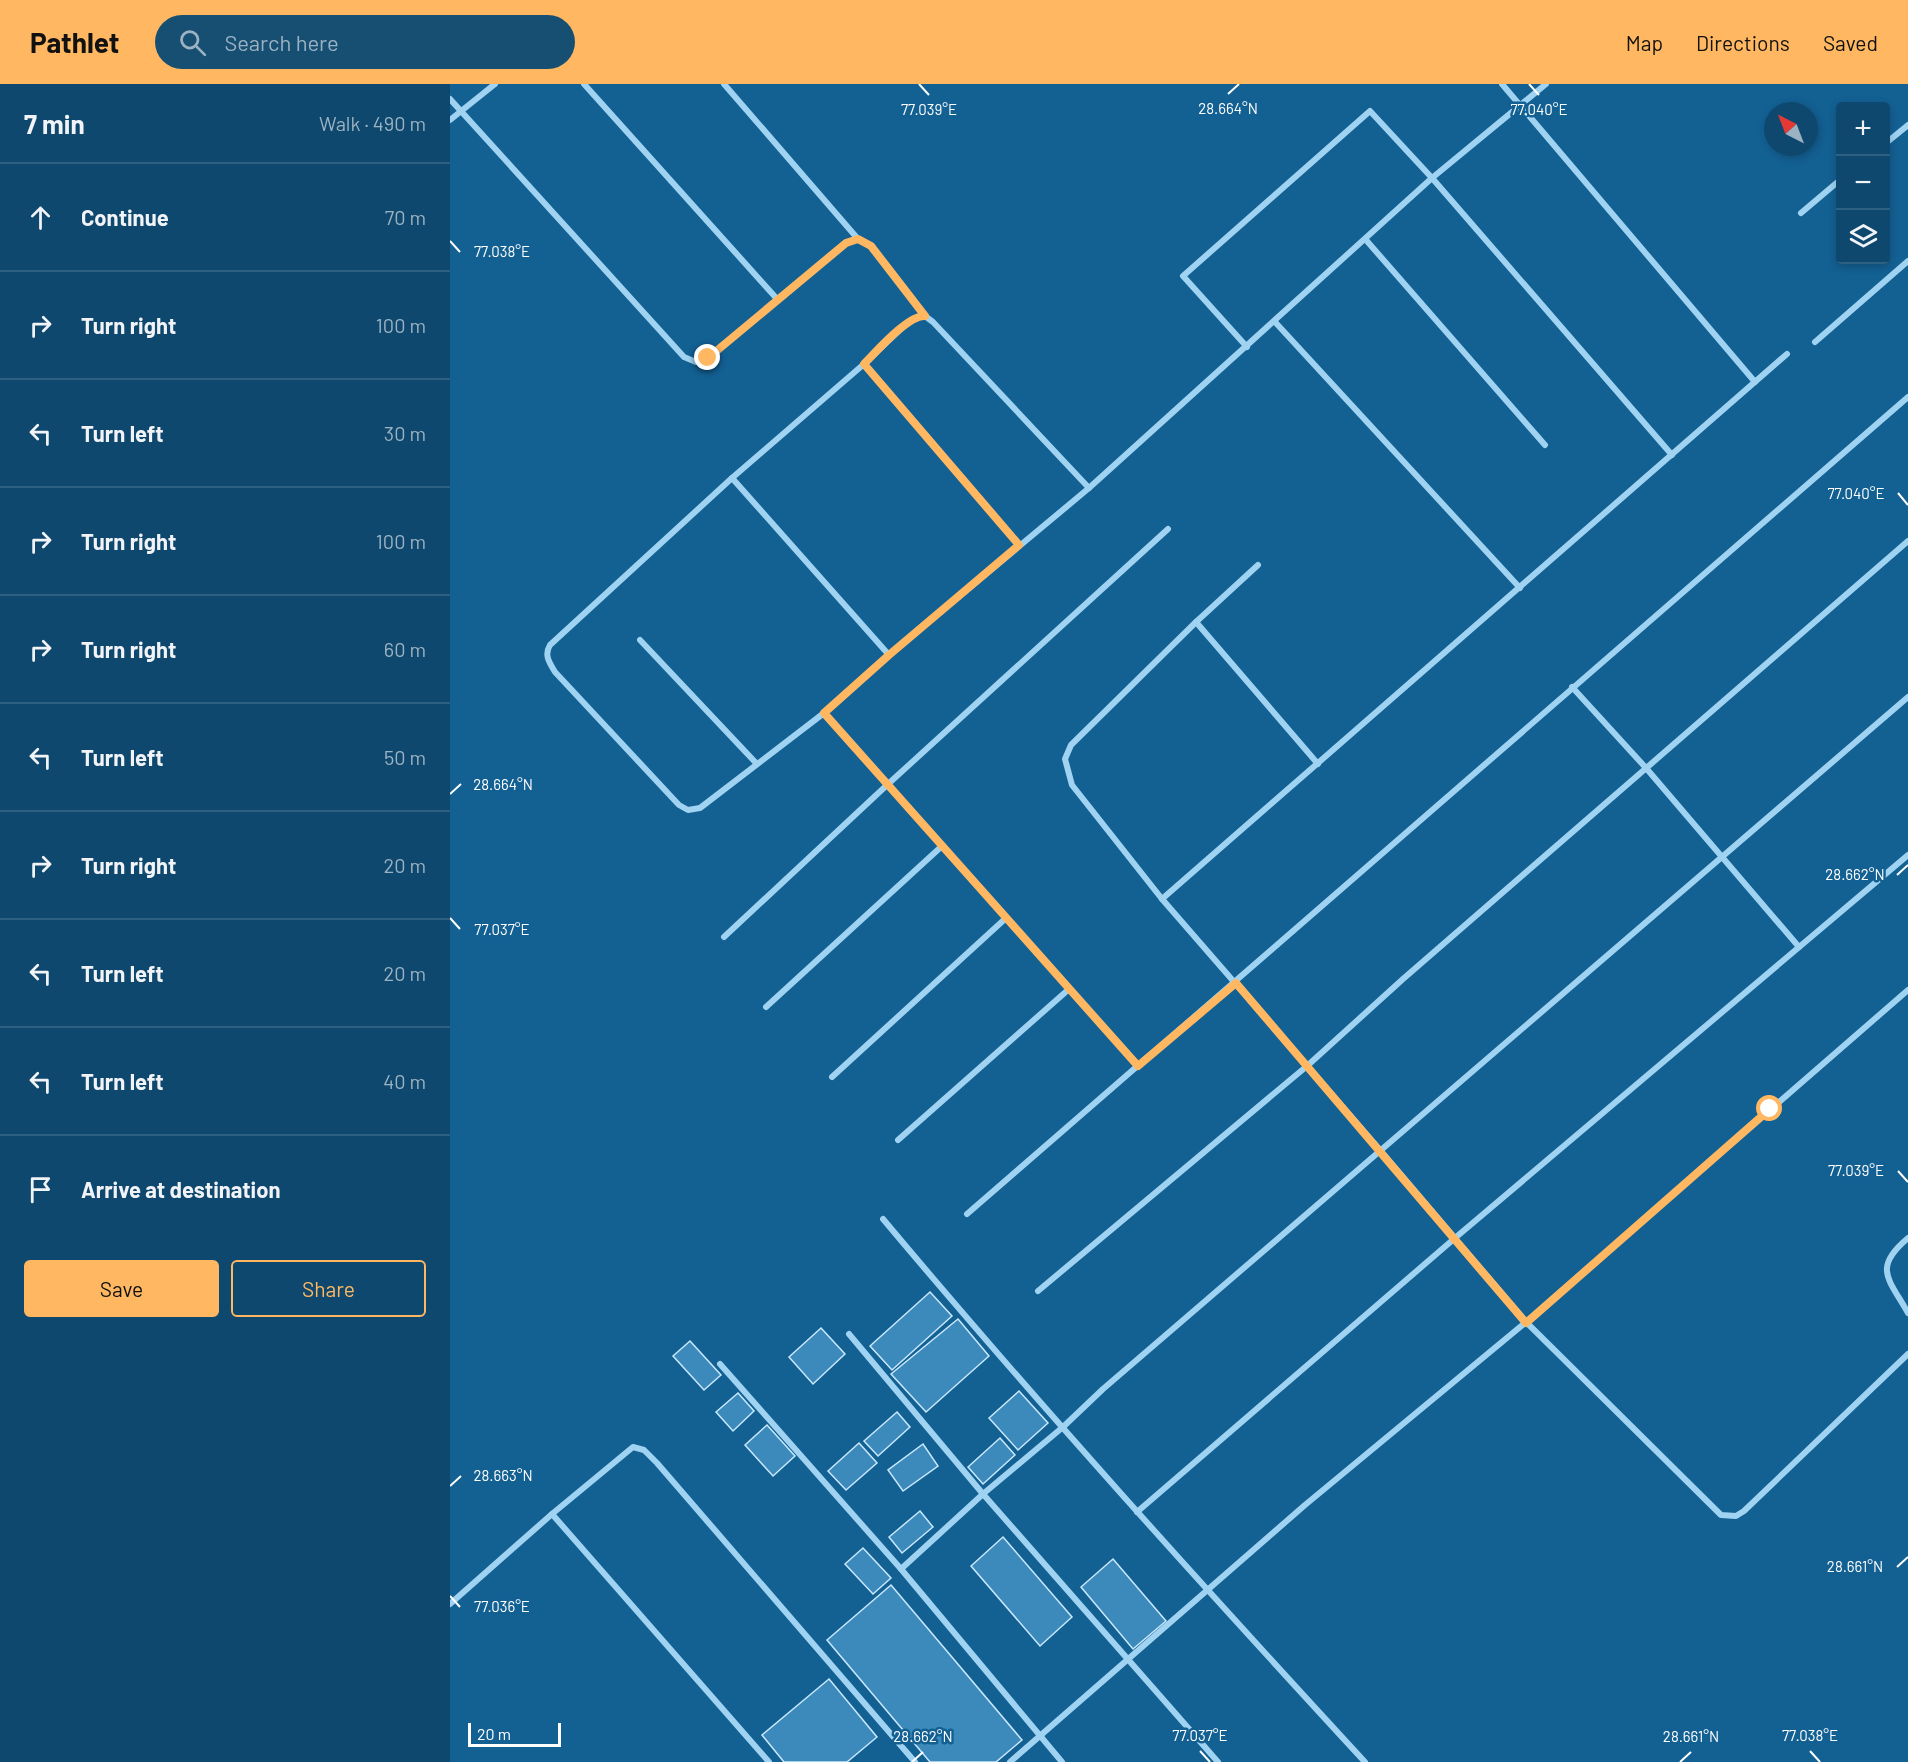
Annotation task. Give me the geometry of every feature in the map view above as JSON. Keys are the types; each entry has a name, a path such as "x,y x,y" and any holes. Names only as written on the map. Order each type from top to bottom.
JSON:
{"street":[{"path":"450,120 495,84"},
{"path":"584,84 778,300"},
{"path":"724,84 858,239 871,246 925,316 1089,488"},
{"path":"1502,84 1755,382"},
{"path":"925,316 908,322 864,364 732,478 550,645 547,656 555,672 679,805 688,810 700,808 824,713 889,655 1089,488 1432,178 1546,84"},
{"path":"450,99 684,357 696,362 708,358 846,243 858,239"},
{"path":"1247,347 1183,276 1370,111 1432,178 1672,455"},
{"path":"1890,140 1908,125"},
{"path":"1801,213 1836,183"},
{"path":"1366,240 1545,445"},
{"path":"1815,342 1908,261"},
{"path":"1275,322 1520,588"},
{"path":"1162,899 1788,354"},
{"path":"864,364 1019,545"},
{"path":"966,1214 1236,983 1572,687 1908,397"},
{"path":"732,478 889,655"},
{"path":"724,937 887,784 1168,529"},
{"path":"1038,1291 1307,1066 1403,979 1908,541"},
{"path":"1258,566 1196,622 1071,745 1065,759 1072,785 1162,899 1380,1149 1526,1323 1720,1515 1736,1516 1744,1511 1908,1354"},
{"path":"1196,622 1318,764"},
{"path":"640,640 757,764"},
{"path":"1572,687 1646,768 1799,947"},
{"path":"901,1569 983,1494 1063,1428 1103,1389 1380,1149 1908,697"},
{"path":"824,713 1138,1066"},
{"path":"766,1007 942,846"},
{"path":"1137,1512 1455,1238 1908,855"},
{"path":"832,1077 1006,918"},
{"path":"898,1140 1069,989"},
{"path":"1010,1762 1305,1505 1526,1323 1908,990"},
{"path":"883,1220 988,1344 1137,1512 1365,1762"},
{"path":"1908,1238 1896,1248 1885,1266 1886,1275 1908,1312"},
{"path":"849,1334 983,1494 1218,1762"},
{"path":"720,1364 901,1569 1062,1762"},
{"path":"450,1604 628,1449 637,1447 644,1450 915,1762"},
{"path":"552,1514 769,1762"}],"building":[{"path":"930,1292 952,1316 892,1370 870,1346"},
{"path":"958,1319 989,1356 926,1412 891,1374"},
{"path":"821,1328 845,1354 813,1384 789,1357"},
{"path":"690,1341 721,1375 704,1390 673,1356"},
{"path":"1019,1391 1048,1423 1018,1450 989,1418"},
{"path":"738,1393 754,1411 733,1431 716,1412"},
{"path":"897,1412 910,1427 878,1456 864,1441"},
{"path":"767,1425 795,1456 773,1476 745,1445"},
{"path":"1000,1438 1015,1455 983,1484 968,1467"},
{"path":"859,1443 877,1463 846,1490 828,1471"},
{"path":"923,1444 938,1466 903,1491 888,1470"},
{"path":"920,1511 933,1527 902,1553 889,1537"},
{"path":"1003,1537 1072,1617 1040,1646 971,1566"},
{"path":"863,1548 891,1578 873,1594 845,1564"},
{"path":"1113,1559 1166,1621 1133,1649 1081,1587"},
{"path":"891,1585 1022,1740 996,1762 930,1762 827,1640"},
{"path":"829,1679 877,1737 847,1762 784,1762 762,1735"}],"route":[{"path":"708,358 846,243 858,239 871,246 925,316 908,322 864,364 1019,545 824,713 1138,1066 1236,983 1380,1149 1526,1323 1770,1109"}]}
